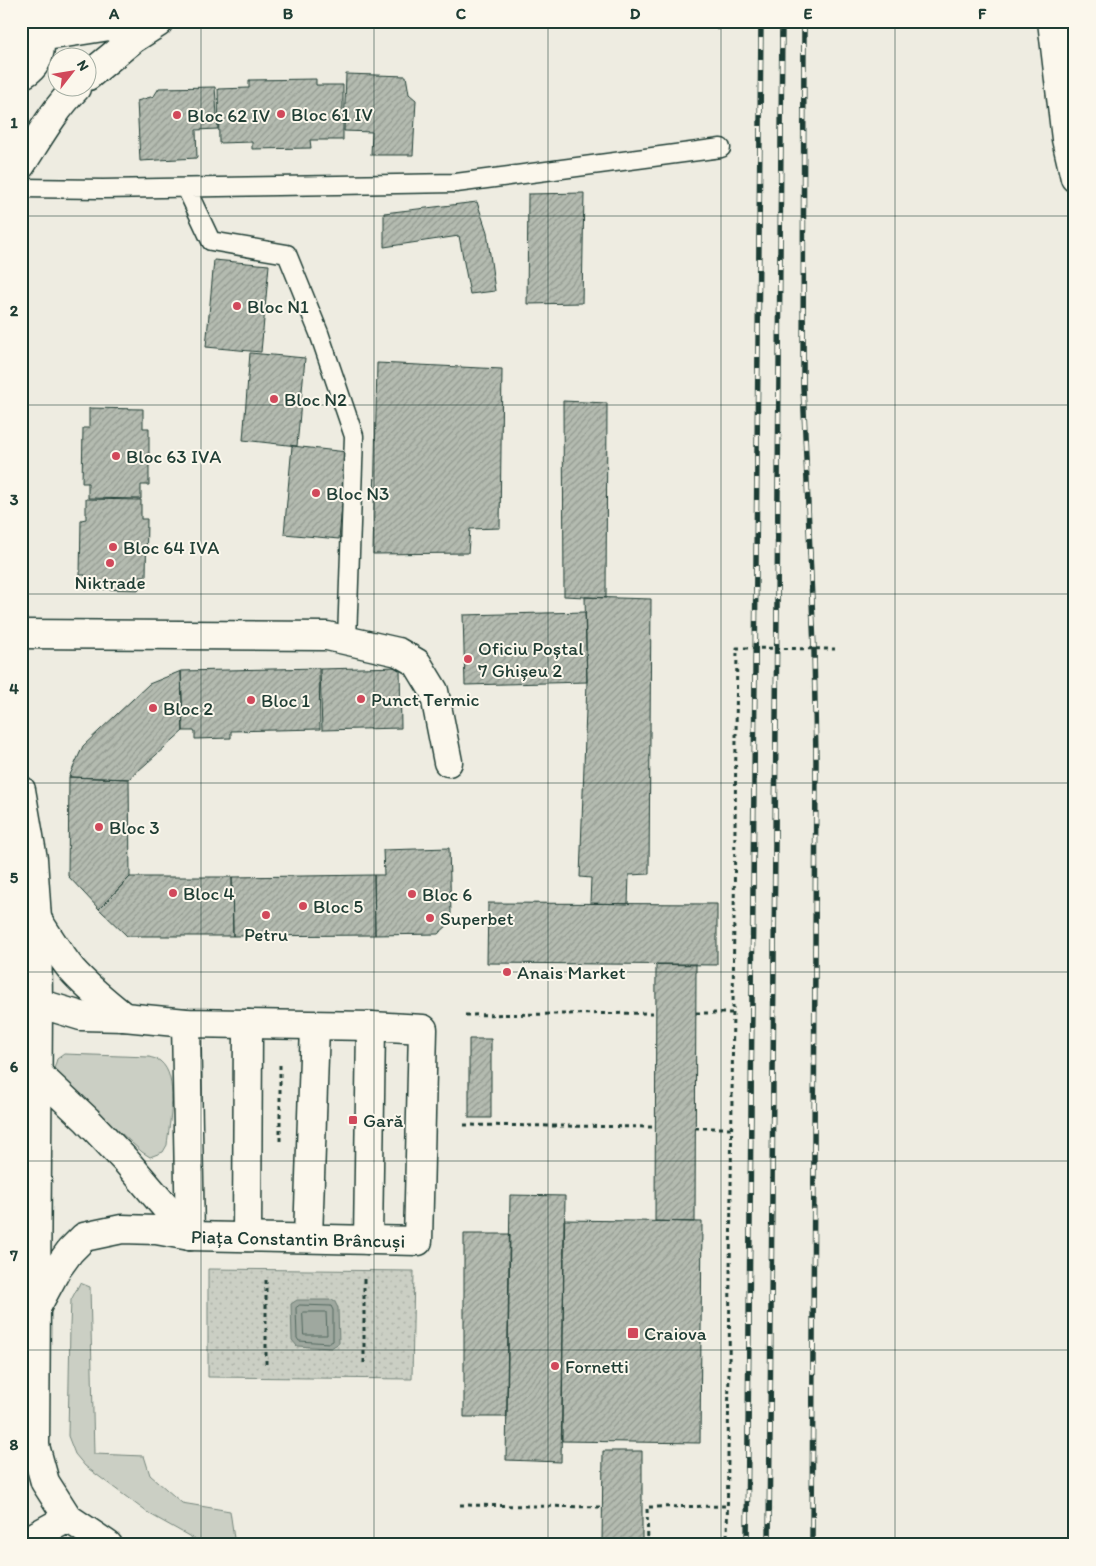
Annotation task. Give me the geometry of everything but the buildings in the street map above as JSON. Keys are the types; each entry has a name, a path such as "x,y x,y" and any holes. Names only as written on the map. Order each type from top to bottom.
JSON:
{"street":[{"path":"21,75 34,65 40,54 41,42 37,29 141,21"},
{"path":"98,68 133,39 160,21"},
{"path":"1052,21 1066,139 1075,178"},
{"path":"21,165 47,125 68,98"},
{"path":"21,634 327,636 398,652 416,664 434,691 448,762"},
{"path":"21,790 33,860 37,918 38,1074 35,1446 46,1482 68,1518 108,1545"},
{"path":"37,918 56,950 73,971 95,994 124,1017"},
{"path":"38,1003 81,1016 186,1022 371,1026 368,1240"},
{"path":"35,1310 57,1269 70,1250 84,1238 122,1229 156,1230 190,1236 186,1022"},
{"path":"247,1237 248,1024"},
{"path":"308,1238 315,1026"},
{"name":"Piața Constantin Brâncuși","path":"38,1074 87,1120 126,1161 190,1236 418,1241 423,1030 371,1026"},
{"path":"21,1544 68,1518"}],"lane":[{"path":"21,188 186,188 456,183 721,148"},
{"path":"186,188 211,241 287,254 319,333 354,436 347,640"}],"path":[{"path":"717,21 718,30"},
{"path":"727,1545 737,648 835,649"},
{"path":"466,1015 656,1013"},
{"path":"696,1013 733,1013"},
{"path":"280,1061 280,1143"},
{"path":"464,1125 655,1127"},
{"path":"695,1128 732,1128"},
{"path":"364,1279 364,1367"},
{"path":"266,1280 266,1366"},
{"path":"460,1505 602,1507"},
{"path":"648,1545 647,1507 728,1506"}],"shaded area":[{"path":"64,1054 149,1057 160,1061 166,1068 172,1089 167,1145 163,1152 150,1157 142,1152 59,1077 54,1069 57,1059"},
{"path":"208,1269 414,1271 412,1379 208,1377"},
{"path":"80,1283 90,1287 94,1454 144,1456 150,1475 182,1503 230,1511 235,1545 205,1545 148,1513 85,1466 75,1454 68,1436 70,1326 71,1300"}],"water":[{"path":"297,1300 334,1300 338,1308 339,1343 331,1348 297,1346 292,1340 291,1304"}],"railway":[{"path":"747,1545 761,21"},
{"path":"769,1545 782,21"},
{"path":"804,21 803,386 814,648 816,760 812,1545"}],"place":[{"name":"Bloc 61 IV","path":"281,114"},
{"name":"Bloc 62 IV","path":"177,115"},
{"name":"Bloc N1","path":"237,306"},
{"name":"Bloc N2","path":"274,399"},
{"name":"Bloc 63 IVA","path":"116,456"},
{"name":"Bloc N3","path":"316,493"},
{"name":"Bloc 64 IVA","path":"113,547"},
{"name":"Niktrade","path":"110,563"},
{"name":"Oficiu Poștal 7 Ghișeu 2","path":"468,659"},
{"name":"Punct Termic","path":"361,699"},
{"name":"Bloc 1","path":"251,700"},
{"name":"Bloc 2","path":"153,708"},
{"name":"Bloc 3","path":"99,827"},
{"name":"Bloc 4","path":"173,893"},
{"name":"Bloc 6","path":"412,894"},
{"name":"Bloc 5","path":"303,906"},
{"name":"Petru","path":"266,915"},
{"name":"Superbet","path":"430,918"},
{"name":"Anais Market","path":"507,972"},
{"name":"Gară","path":"353,1120"},
{"name":"Craiova","path":"633,1333"},
{"name":"Fornetti","path":"555,1366"}]}
